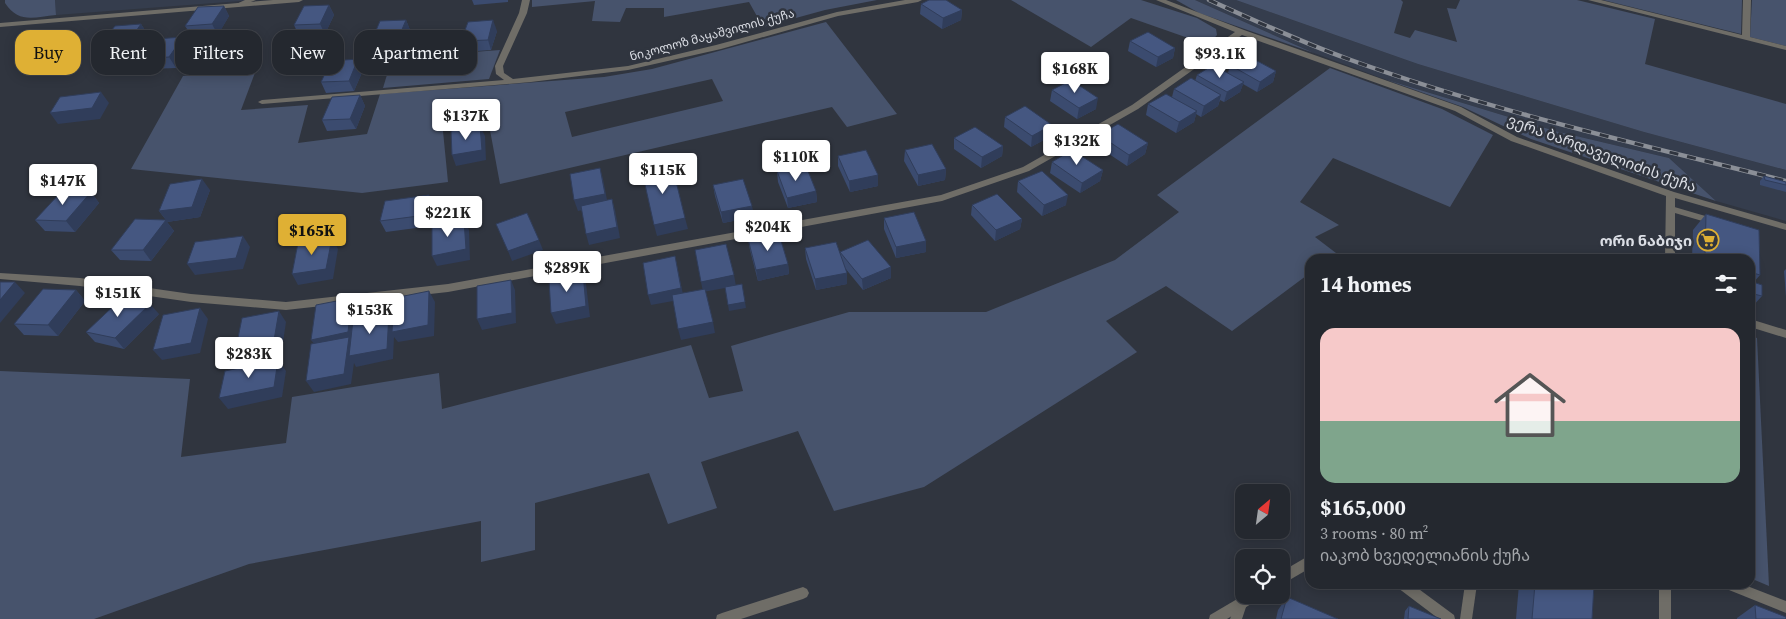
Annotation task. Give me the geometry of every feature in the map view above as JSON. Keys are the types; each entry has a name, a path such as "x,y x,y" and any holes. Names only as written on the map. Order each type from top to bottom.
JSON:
{"street":[{"path":"238,6 252,0"},
{"path":"0,26 299,0"},
{"path":"510,80 500,74 499,66 523,13 526,0"},
{"name":"ნიკოლოზ მაყაშვილის ქუჩა","path":"262,102 510,80 531,80 652,64 837,14 918,0"},
{"name":"ვერა ბარდაველიძის ქუჩა","path":"1160,0 1240,32 1458,109 1514,139 1671,194 1786,227"},
{"path":"1592,0 1786,48"},
{"path":"1746,38 1747,0"},
{"path":"0,276 80,282 191,298 286,306 448,288 942,198 1026,169 1135,107 1240,32"},
{"path":"1670,254 1671,194"},
{"path":"1671,209 1722,224"},
{"path":"1755,325 1786,334"},
{"path":"1290,573 1305,564"},
{"path":"1409,589 1449,619"},
{"path":"1466,619 1470,589"},
{"path":"1665,589 1665,619"},
{"path":"1741,589 1786,606"},
{"path":"722,619 804,593"},
{"path":"1215,619 1241,604"},
{"path":"1236,619 1241,604"}],"shaded area":[{"path":"5,0 55,0 56,15 34,18 21,17 10,10"},
{"path":"55,0 254,0 56,15"},
{"path":"532,0 877,0 825,10 763,27 749,2 664,17 664,8 626,8 620,22 592,21 595,1 532,7"},
{"path":"1011,0 1141,0 1197,18 1216,29 1217,35 1208,45 1131,18 1091,47"},
{"path":"1176,0 1195,0 1314,53 1199,13"},
{"path":"1195,0 1236,0 1418,64 1644,132 1786,170 1786,221 1716,201 1669,158 1555,131 1384,79 1314,53"},
{"path":"1236,0 1401,0 1403,2 1394,33 1410,38 1415,30 1457,42 1447,8 1456,9 1460,0 1577,0 1655,19 1645,64 1786,104 1786,170 1644,132 1418,64"},
{"path":"1603,0 1742,0 1741,34"},
{"path":"1752,0 1786,0 1786,46 1750,37"},
{"path":"826,22 897,114 847,127 832,107 500,184 487,114 442,121 448,182 362,193 131,169 183,76 254,75 241,110 308,105 298,143 367,134 380,94 604,77 652,69","holes":["712,79 723,101 572,137 565,112"]},
{"path":"500,50 489,79 383,88 387,75 477,75 477,52"},
{"path":"1330,68 1442,109 1493,135 1450,207 1333,158 1300,202 1339,225 1315,237 1336,253 1335,254 1305,254 1305,277 1232,331 1166,286 1106,321 1137,352 924,487 834,511 798,431 701,462 717,508 668,524 649,473 535,503 535,550 481,562 481,521 249,564 94,619 0,619 0,371 190,379 181,457 286,443 292,397 439,373 442,409 691,345 709,398 743,391 731,346 849,312 986,312 1115,260 1179,212 1157,195"},
{"path":"1384,79 1555,131 1669,158 1716,201 1531,139 1463,107"},
{"path":"1755,337 1757,338 1769,586 1755,580"}],"building":[{"path":"929,0 946,0 962,10 943,18 921,4"},
{"path":"329,5 320,24 294,25 304,6"},
{"path":"224,6 212,24 185,26 198,7"},
{"path":"406,20 402,30 376,30 380,21"},
{"path":"493,20 488,40 477,40 477,30 465,30 468,22"},
{"path":"141,24 137,30 112,30 115,26"},
{"path":"1148,32 1175,48 1158,57 1130,41"},
{"path":"165,38 175,38 175,48 169,57 165,57"},
{"path":"1246,55 1276,71 1260,82 1230,65"},
{"path":"354,59 354,69 349,81 321,82 324,75 344,75 344,60"},
{"path":"1213,65 1244,82 1227,92 1197,75"},
{"path":"1191,78 1221,95 1204,106 1174,89"},
{"path":"1071,80 1098,98 1079,108 1052,90"},
{"path":"101,92 92,108 50,113 60,97"},
{"path":"1166,94 1197,111 1179,122 1148,104"},
{"path":"360,95 350,119 322,120 332,97"},
{"path":"1025,106 1052,125 1032,136 1005,117"},
{"path":"1118,124 1148,143 1129,155 1099,135"},
{"path":"480,126 482,150 452,155 451,131"},
{"path":"975,127 1003,146 982,157 954,138"},
{"path":"932,144 946,169 918,175 905,150"},
{"path":"866,150 878,175 849,181 838,156"},
{"path":"1072,150 1103,170 1082,183 1052,162"},
{"path":"672,165 685,218 654,225 642,171"},
{"path":"806,166 816,191 787,198 777,171"},
{"path":"600,168 605,194 574,200 570,174"},
{"path":"1042,171 1068,195 1044,205 1018,181"},
{"path":"1764,176 1786,182 1786,185 1765,180"},
{"path":"202,179 192,207 159,211 170,184"},
{"path":"743,179 752,206 721,212 713,185"},
{"path":"61,192 91,192 66,221 35,220"},
{"path":"997,194 1022,219 996,230 972,205"},
{"path":"429,195 426,215 380,221 385,201"},
{"path":"612,199 617,227 586,234 581,206"},
{"path":"914,212 926,241 896,247 884,218"},
{"path":"527,213 539,240 508,251 496,224"},
{"path":"1706,214 1759,230 1760,275 1755,274 1755,254 1705,254"},
{"path":"135,219 166,220 143,250 111,250"},
{"path":"464,220 466,249 432,256 432,226"},
{"path":"779,234 788,264 756,270 748,239"},
{"path":"243,236 236,258 187,264 195,242"},
{"path":"332,238 326,269 292,274 298,243"},
{"path":"868,240 891,267 862,279 840,252"},
{"path":"836,242 847,273 815,279 805,248"},
{"path":"726,244 734,275 701,282 695,250"},
{"path":"675,256 681,288 648,295 643,263"},
{"path":"583,273 586,306 551,313 549,280"},
{"path":"511,280 512,313 477,319 477,286"},
{"path":"0,282 15,282 0,300"},
{"path":"1755,283 1762,285 1762,296 1755,294"},
{"path":"742,284 745,302 728,305 725,287"},
{"path":"43,289 76,290 48,325 14,324"},
{"path":"705,289 713,322 678,329 672,295"},
{"path":"429,291 428,325 392,332 394,298"},
{"path":"122,298 150,304 115,338 86,332"},
{"path":"352,298 348,332 311,340 316,305"},
{"path":"200,308 191,343 153,350 163,315"},
{"path":"279,311 273,346 235,353 242,318"},
{"path":"389,313 387,349 349,356 353,320"},
{"path":"349,337 344,374 306,381 311,344"},
{"path":"278,360 274,387 219,398 225,371"},
{"path":"1535,589 1594,589 1592,619 1532,619"},
{"path":"1290,598 1338,619 1281,619 1285,604 1290,604"},
{"path":"1755,605 1786,617 1786,619 1756,619"},
{"path":"1409,606 1441,619 1408,619"}],"railway":[{"path":"1209,0 1330,52 1456,95 1565,126 1786,181"}],"place":[{"name":"ორი ნაბიჯი","path":"1708,240"}]}
